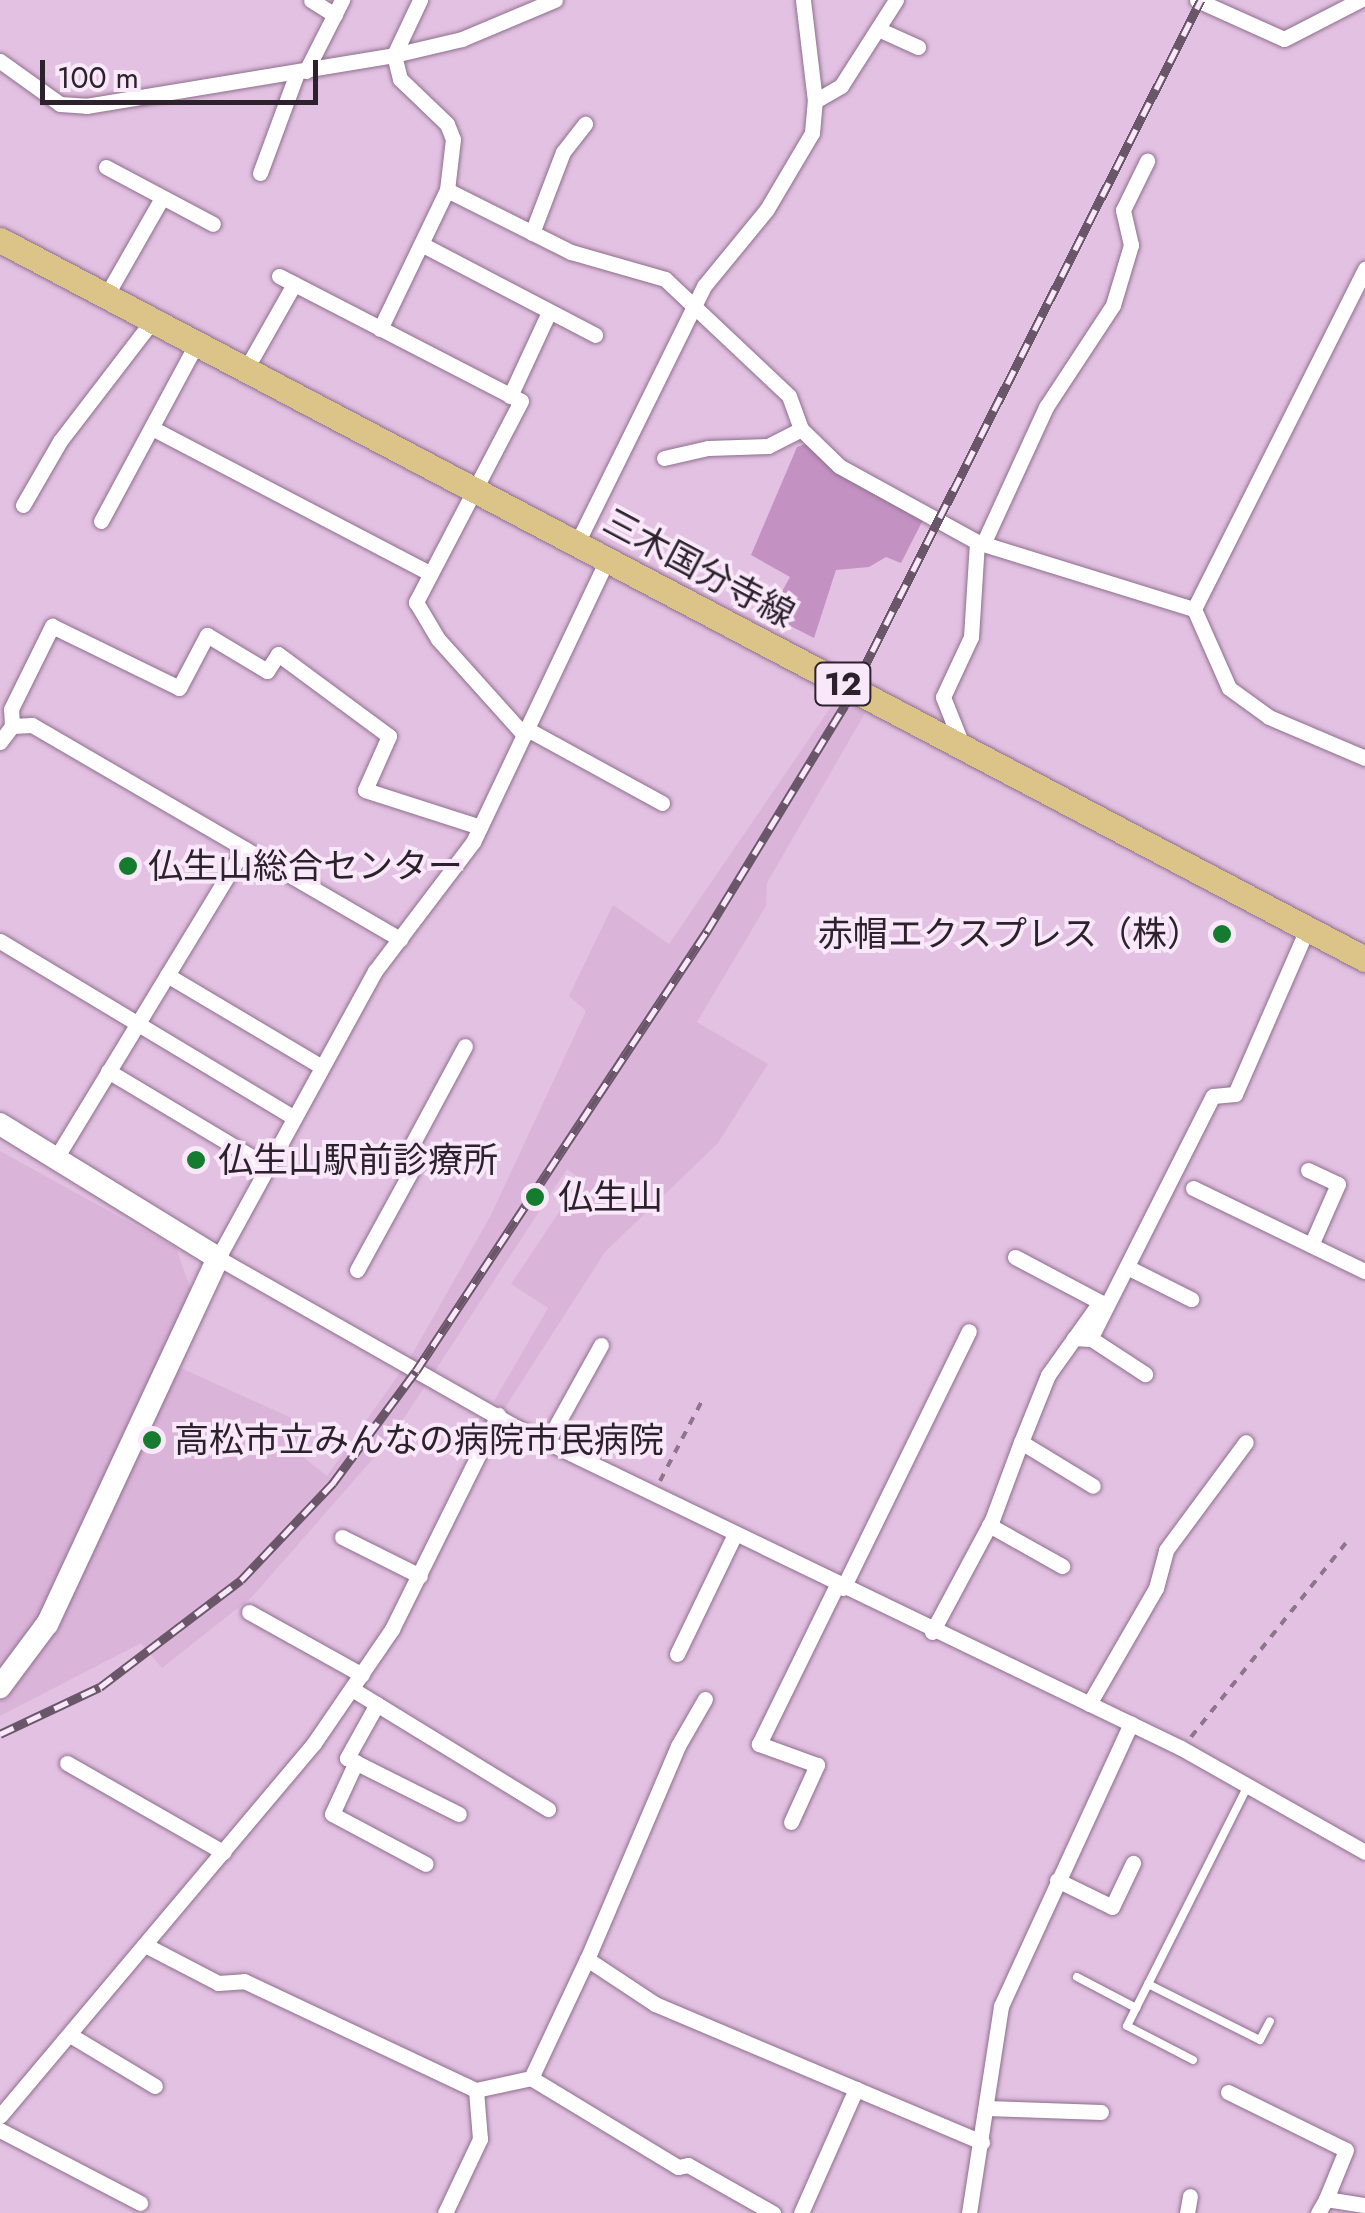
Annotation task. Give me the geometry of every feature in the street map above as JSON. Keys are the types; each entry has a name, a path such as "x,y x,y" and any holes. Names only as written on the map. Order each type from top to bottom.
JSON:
{"main road":[{"name":"三木国分寺線","path":"0,240 1365,959"}],"street":[{"path":"260,173 302,72 338,8 311,0"},
{"path":"380,329 424,246 446,190 453,139 448,124 400,79 394,54 420,0"},
{"path":"0,61 60,104 86,106 302,72 462,39 555,0"},
{"path":"577,543 694,304 799,162 812,134 815,101 803,0"},
{"path":"815,101 841,86 896,0"},
{"path":"1197,0 1284,40 1360,0"},
{"path":"878,29 918,47"},
{"path":"532,233 563,152 585,124"},
{"path":"963,746 944,698 971,637 980,543 1046,407 1113,305 1131,245 1123,210 1146,161"},
{"path":"106,167 212,224"},
{"path":"446,190 571,252 647,271 694,304 789,396 801,429 838,466 980,543 1194,609 1230,688 1269,717 1365,758"},
{"path":"106,296 162,198"},
{"path":"424,246 595,336"},
{"path":"1194,609 1365,268"},
{"path":"279,276 520,402 416,602 438,639 526,732 662,803"},
{"path":"246,369 294,284"},
{"path":"510,396 550,312"},
{"path":"23,505 60,441 152,320"},
{"path":"101,521 197,343"},
{"path":"154,429 430,572"},
{"path":"664,458 708,448 768,446 801,429"},
{"path":"0,1687 47,1624 218,1258 322,1067 400,939 480,827 606,560"},
{"path":"0,742 12,726 11,709 52,626 179,688 207,635 267,670 278,654 389,736 366,790 480,827"},
{"path":"12,726 32,725 400,939"},
{"path":"56,1158 244,849"},
{"path":"932,1632 989,1525 1048,1375 1082,1338 1127,1267 1213,1096 1235,1094 1307,929"},
{"path":"0,942 294,1118"},
{"path":"168,974 322,1067"},
{"path":"357,1270 414,1164 409,1150 465,1046"},
{"path":"108,1071 267,1166"},
{"path":"0,1124 218,1258 547,1442 932,1632 1131,1724 1365,1852"},
{"path":"1308,1170 1338,1184 1312,1243"},
{"path":"1193,1188 1365,1270"},
{"path":"1015,1257 1100,1302 1082,1338"},
{"path":"1127,1267 1191,1299"},
{"path":"791,1822 817,1765 759,1744 969,1331"},
{"path":"1082,1338 1145,1374"},
{"path":"547,1442 601,1345"},
{"path":"0,2116 147,1946 362,1675 420,1576 498,1415"},
{"path":"1021,1442 1092,1486"},
{"path":"1089,1704 1156,1588 1166,1550 1246,1442"},
{"path":"989,1525 1062,1566"},
{"path":"677,1654 735,1534"},
{"path":"342,1537 420,1576"},
{"path":"248,1612 362,1675"},
{"path":"352,1689 548,1809"},
{"path":"531,2078 588,1959 678,1746 705,1699"},
{"path":"377,1704 347,1758 459,1814"},
{"path":"968,2213 988,2108 1001,2006 1131,1724"},
{"path":"356,1762 332,1814 426,1864"},
{"path":"67,1763 223,1852"},
{"path":"1057,1880 1112,1907 1133,1863"},
{"path":"147,1946 218,1984 244,1981 476,2090 531,2078 678,2166 688,2165 773,2213"},
{"path":"588,1959 655,2004 982,2142"},
{"path":"70,2035 154,2086"},
{"path":"801,2213 856,2088"},
{"path":"445,2213 480,2139 476,2090"},
{"path":"1228,2092 1346,2150 1322,2206 1365,2206"},
{"path":"988,2108 1101,2112"},
{"path":"0,2130 140,2203"},
{"path":"1187,2213 1190,2196"}],"lane":[{"path":"1192,2060 1126,2026 1247,1787"},
{"path":"1077,1976 1136,2008"},
{"path":"1148,1984 1260,2040 1270,2021"}],"path":[{"path":"654,1494 704,1397"},
{"path":"1185,1745 1348,1540"}],"shaded area":[{"path":"808,443 923,520 901,563 886,557 869,567 836,570 814,638 769,615 790,577 751,555 797,447"},
{"path":"837,698 865,713 767,883 766,906 697,1022 768,1064 718,1143 605,1252 504,1409 494,1401 548,1308 511,1284 581,1179 567,1169 391,1438 253,1596 162,1668 141,1643 0,1716 0,1151 176,1248 192,1293 161,1359 309,1426 298,1453 327,1476 409,1360 491,1215 586,1011 569,996 613,905 669,944"}],"railway":[{"path":"0,1734 100,1687 241,1580 333,1483 416,1371 707,931 845,705 1201,0"}],"place":[{"name":"仏生山総合センター","path":"128,866"},
{"name":"赤帽エクスプレス（株）","path":"1222,934"},
{"name":"仏生山駅前診療所","path":"196,1160"},
{"name":"仏生山","path":"535,1197"},
{"name":"高松市立みんなの病院市民病院","path":"152,1440"}]}
